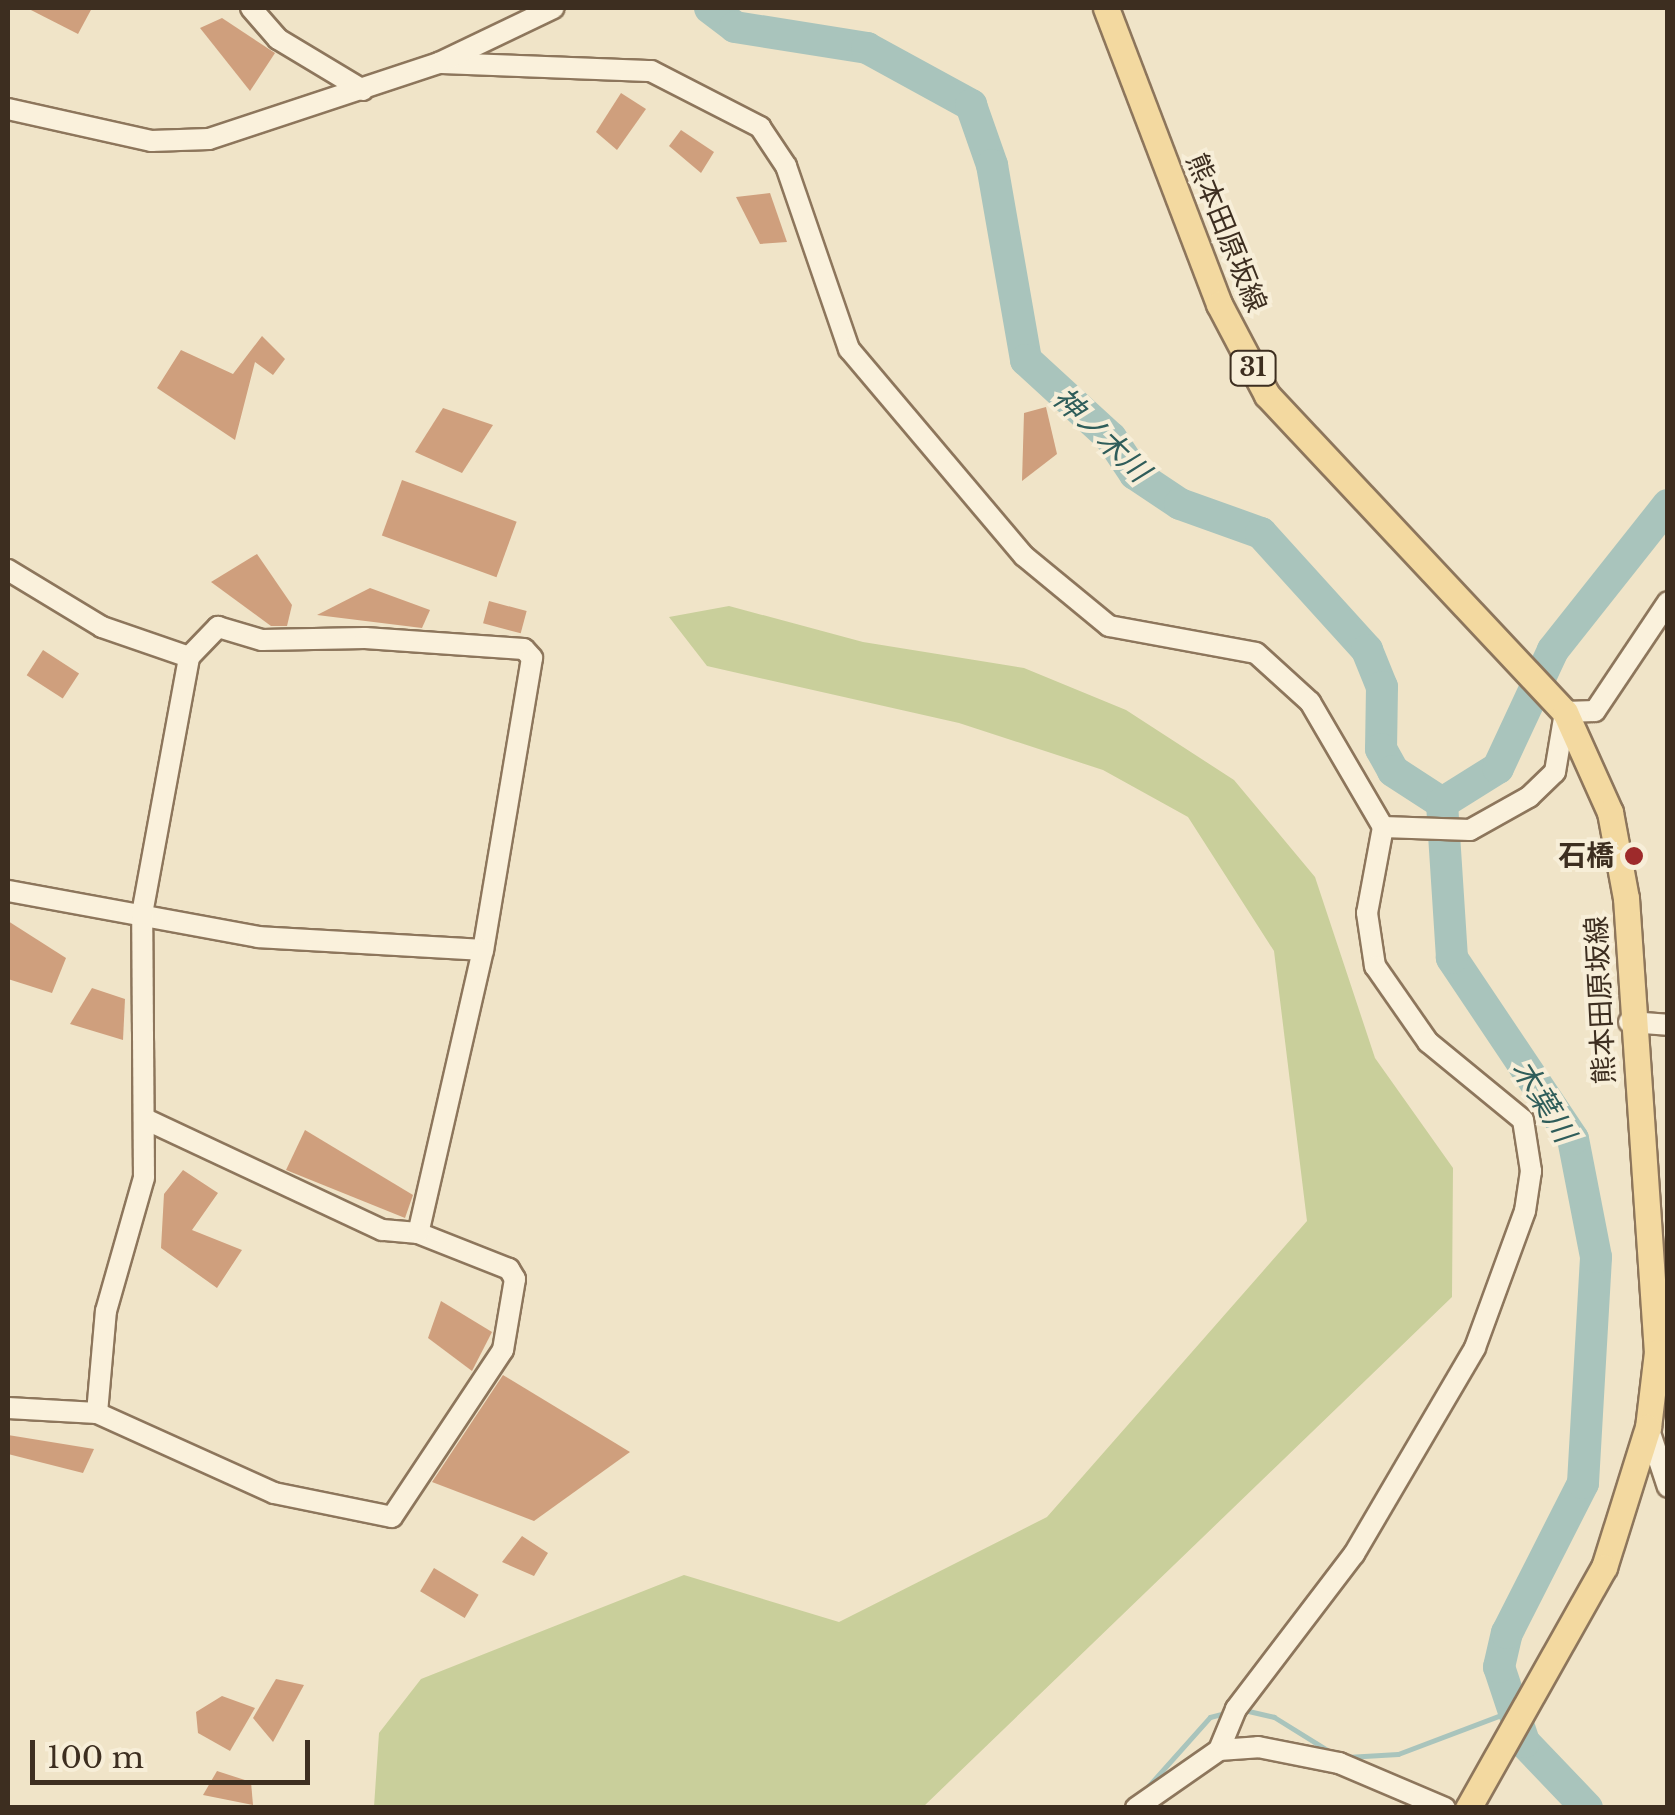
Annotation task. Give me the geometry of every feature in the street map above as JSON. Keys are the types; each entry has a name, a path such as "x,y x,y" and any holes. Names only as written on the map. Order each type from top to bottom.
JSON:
{"main road":[{"name":"熊本田原坂線","path":"1106,8 1219,304 1267,395 1371,516 1516,654 1558,704 1610,812 1626,898 1630,1022 1657,1352 1648,1427 1604,1567 1488,1764 1468,1808"}],"street":[{"path":"251,8 278,39 363,90"},
{"path":"8,109 151,141 210,139 439,63 554,8"},
{"path":"439,63 651,71 760,126 786,166 848,349 1024,556 1109,626 1256,653 1285,672 1383,827 1367,912 1376,966 1428,1042 1523,1120 1531,1171 1525,1210 1455,1389 1298,1638 1236,1709 1219,1750"},
{"path":"8,570 102,628 189,656"},
{"path":"1383,827 1470,830 1529,797 1555,772 1558,704 1595,711 1668,602"},
{"path":"97,1414 106,1311 144,1178 146,1119 137,1081 142,914 189,656 218,627 262,640 524,649 532,658 483,950 418,1233"},
{"path":"8,891 258,937 483,950"},
{"path":"1630,1022 1668,1026"},
{"path":"8,1408 97,1414 274,1493 401,1514 503,1350 516,1279 418,1233 382,1230 146,1119"},
{"path":"1648,1427 1668,1487"},
{"path":"1136,1808 1219,1750 1258,1747 1339,1763 1445,1808"}],"green space":[{"path":"729,606 863,642 1024,668 1126,710 1234,780 1315,877 1375,1058 1453,1168 1452,1297 923,1807 374,1807 379,1733 421,1679 684,1575 839,1622 1047,1517 1307,1221 1274,951 1188,817 1103,770 959,723 707,666 669,617"}],"building":[{"path":"27,8 92,8 78,34"},
{"path":"222,18 275,53 250,91 200,28"},
{"path":"621,93 646,109 617,150 596,132"},
{"path":"681,130 714,152 701,173 669,146"},
{"path":"770,193 787,242 760,244 736,197"},
{"path":"262,336 285,359 273,375 255,362 235,440 157,388 181,350 233,374"},
{"path":"1046,407 1057,454 1022,481 1024,413"},
{"path":"443,408 493,425 462,473 415,452"},
{"path":"402,480 517,522 496,577 382,535"},
{"path":"257,554 292,605 287,626 271,626 211,582"},
{"path":"370,588 430,610 422,628 317,615"},
{"path":"489,601 527,611 521,633 483,623"},
{"path":"43,650 79,673 63,699 27,675"},
{"path":"8,921 66,958 52,993 8,979"},
{"path":"92,988 125,999 123,1040 70,1024"},
{"path":"305,1130 413,1195 405,1218 286,1170"},
{"path":"183,1170 218,1193 192,1230 242,1250 217,1288 161,1248 164,1194"},
{"path":"441,1301 492,1332 472,1371 428,1338"},
{"path":"503,1375 630,1452 534,1521 432,1482"},
{"path":"8,1435 94,1449 83,1473 8,1454"},
{"path":"522,1536 548,1553 534,1576 502,1562"},
{"path":"434,1568 479,1595 465,1618 420,1591"},
{"path":"276,1679 304,1685 273,1742 253,1718"},
{"path":"222,1696 255,1708 230,1751 198,1733 196,1712"},
{"path":"217,1771 251,1782 253,1805 203,1795"}],"waterway":[{"name":"神ノ木川","path":"710,8 735,27 867,48 971,105 992,165 1026,360 1111,438 1135,474 1180,504 1261,533 1367,650 1382,687 1381,749 1393,771 1442,803"},
{"name":"木葉川","path":"1587,1808 1524,1742 1499,1667 1507,1633 1583,1483 1596,1257 1573,1139 1452,958 1442,803 1498,768 1553,650 1668,505"},
{"path":"1244,1710 1274,1717 1332,1753"},
{"path":"1144,1791 1210,1717 1229,1712"},
{"path":"1347,1757 1398,1754 1509,1712"}],"place":[{"name":"石橋","path":"1634,856"}]}
